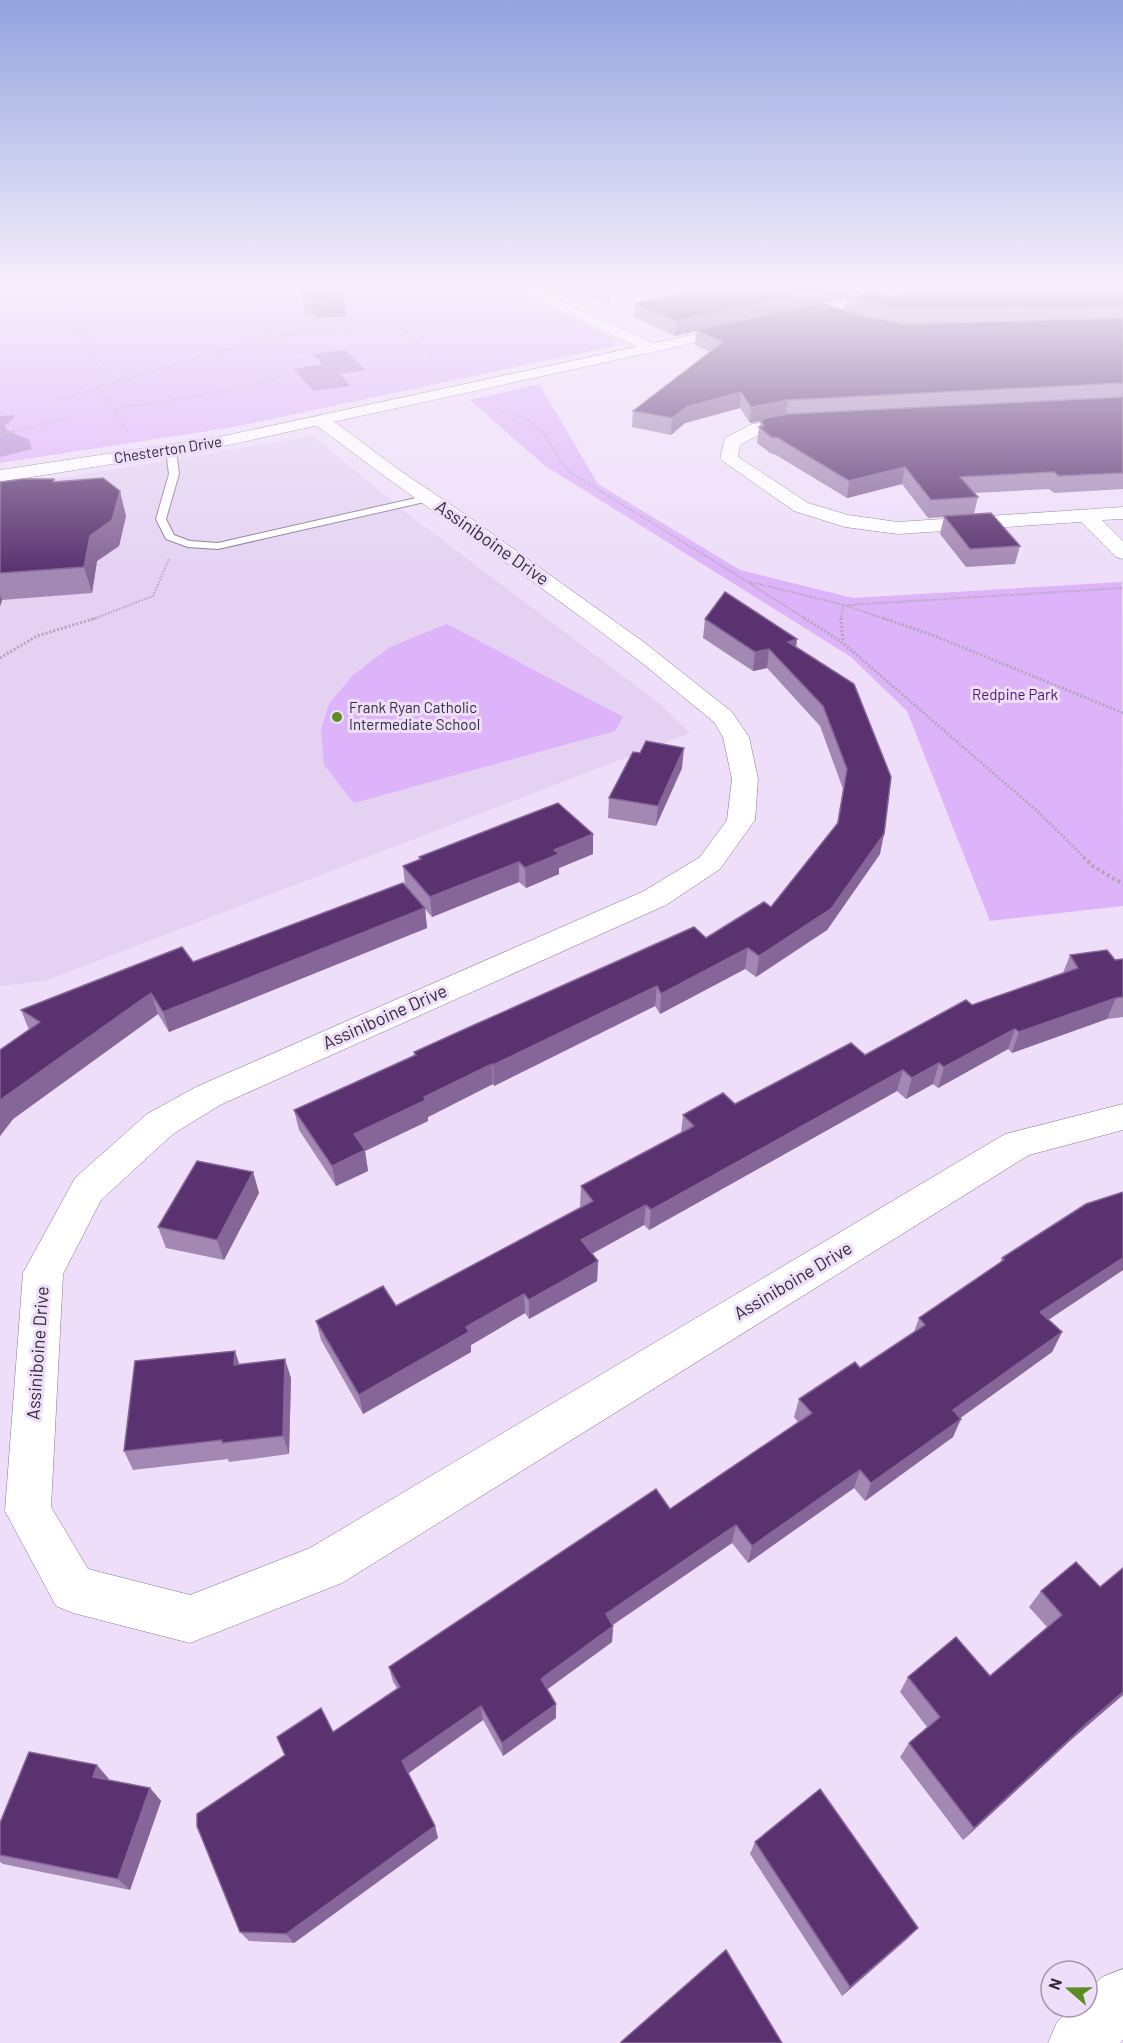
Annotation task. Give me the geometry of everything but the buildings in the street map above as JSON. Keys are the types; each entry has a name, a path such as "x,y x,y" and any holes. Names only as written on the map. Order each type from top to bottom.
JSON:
{"street":[{"name":"Chesterton Drive","path":"0,476 171,450 322,421 501,381"},
{"name":"Assiniboine Drive","path":"322,421 392,474 429,498 637,648 723,717 736,737 745,778 741,820 710,863 655,898 208,1095 160,1124 88,1189 44,1273 28,1511 73,1589 190,1619 326,1566 1018,1144 1123,1117"},
{"path":"821,421 786,423 758,428 731,442 729,459 801,507 845,521 898,528 1123,513"},
{"path":"1086,514 1123,553"},
{"path":"1078,2043 1123,1998"}],"lane":[{"path":"171,450 174,474 161,519 170,537 188,544 218,546 429,498"}],"path":[{"path":"112,409 182,400 269,381"},
{"path":"57,401 117,382"},
{"path":"99,388 131,436"},
{"path":"492,406 528,420 540,429 551,444 558,461 571,473 843,643 1037,811 1094,867 1123,884"},
{"path":"0,435 68,418"},
{"path":"0,658 37,636 101,617 153,596 172,552"},
{"path":"746,581 844,605 935,636 1123,712"},
{"path":"844,605 1123,588"},
{"path":"843,643 839,632 844,605"}],"shaded area":[{"path":"305,381 347,381 351,386 314,391"},
{"path":"13,415 14,418 5,425 7,430 29,440 32,449 0,457 0,416"},
{"name":"Frank Ryan Catholic Intermediate School","path":"313,436 413,518 658,702 690,733 45,981 0,986 0,488"}],"green space":[{"path":"0,381 449,381 234,427 0,463"},
{"name":"Redpine Park","path":"539,384 598,484 740,570 853,598 1122,582 1123,906 990,921 907,711 851,657 544,465 470,400"},
{"path":"447,624 623,717 615,731 354,803 324,765 321,730 329,704 352,676 390,647"}],"place":[{"name":"Frank Ryan Catholic Intermediate School","path":"337,717"}]}
